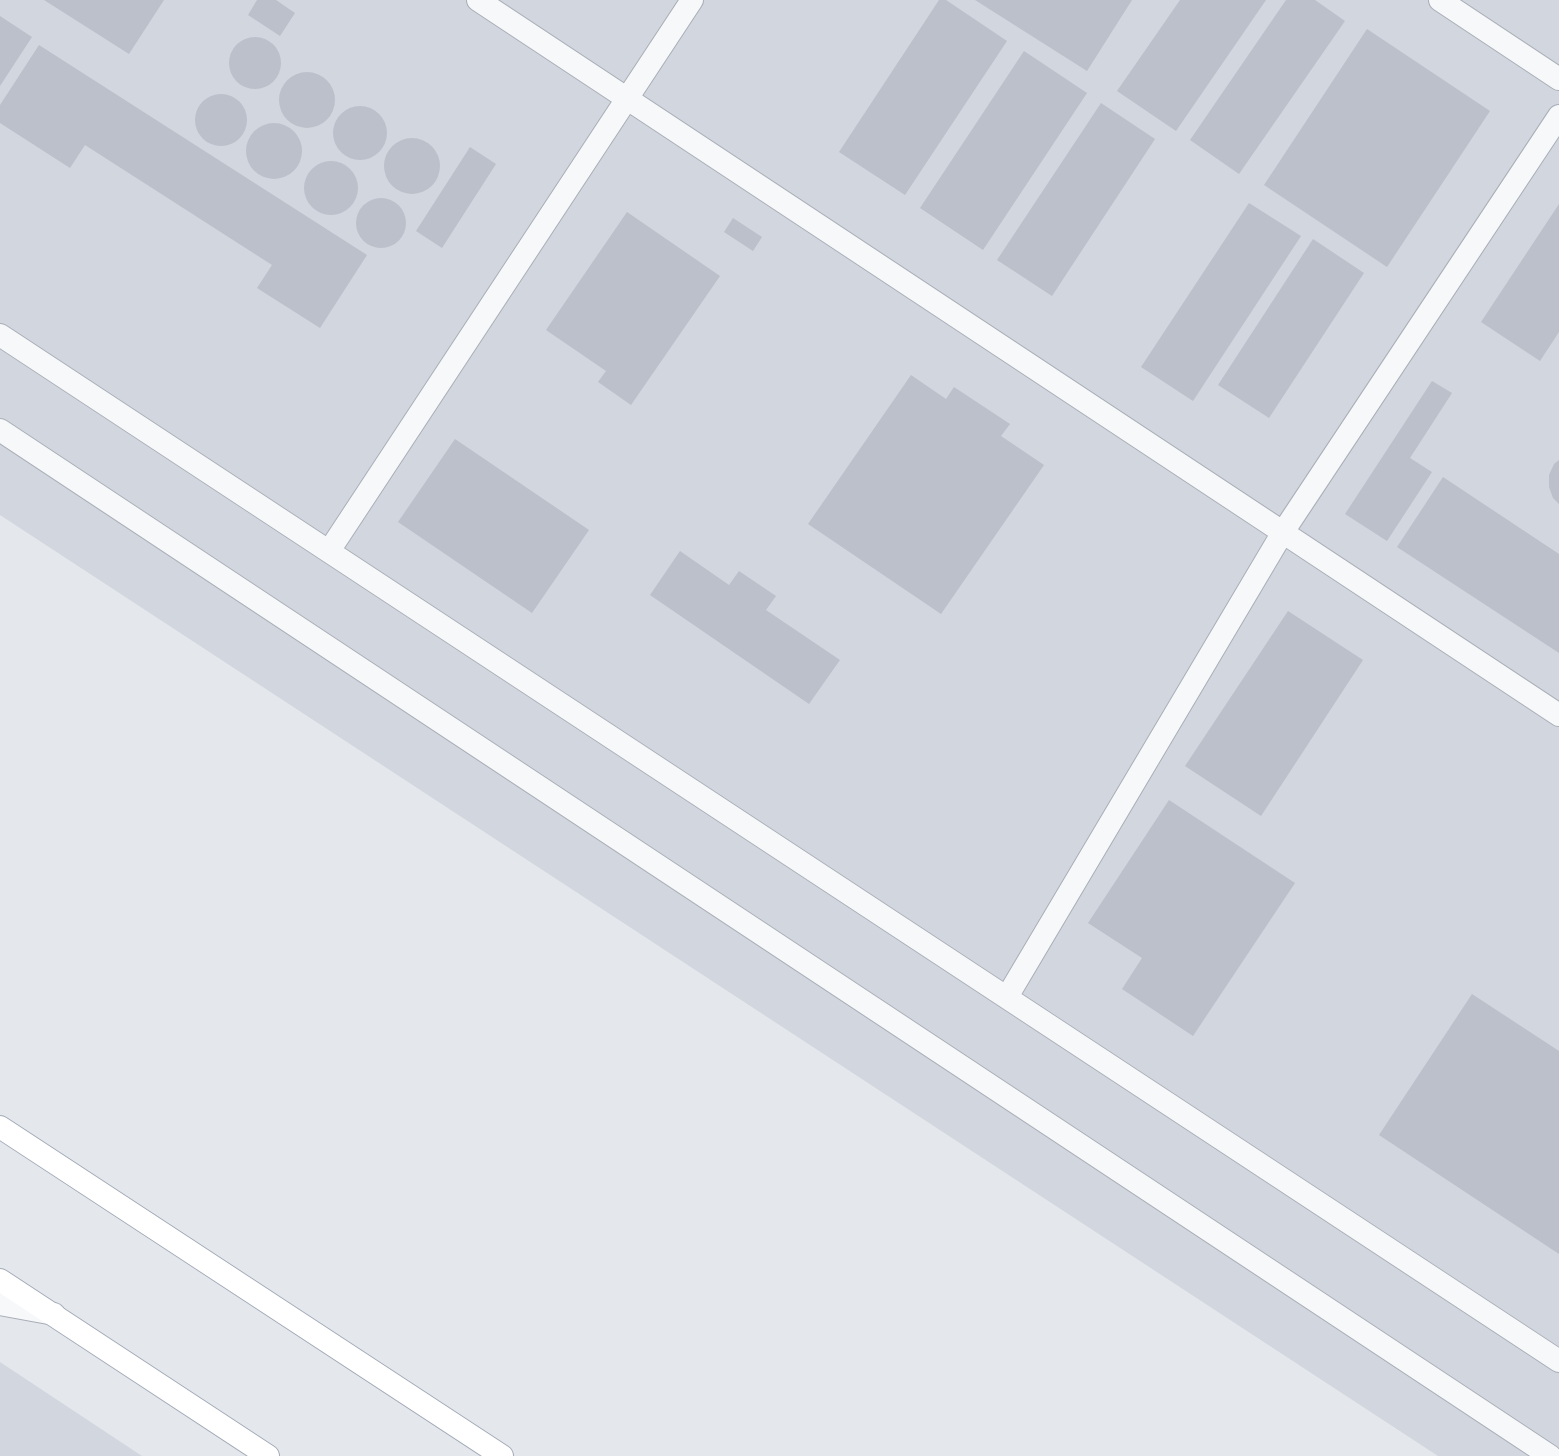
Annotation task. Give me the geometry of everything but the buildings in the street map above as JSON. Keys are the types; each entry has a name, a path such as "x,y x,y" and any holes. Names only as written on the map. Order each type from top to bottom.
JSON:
{"main road":[{"path":"0,1127 502,1456"},
{"path":"0,1280 54,1314 268,1456"}],"street":[{"path":"478,0 1559,715"},
{"path":"329,551 692,0"},
{"path":"1440,0 1559,79"},
{"path":"1007,997 1283,532 1559,116"},
{"path":"0,334 1559,1361"},
{"path":"0,430 1550,1456"},
{"path":"0,1304 54,1314"}],"shaded area":[{"path":"0,0 1559,0 1559,1456 1438,1456 0,515"},
{"path":"0,1362 142,1456 0,1456"}]}
